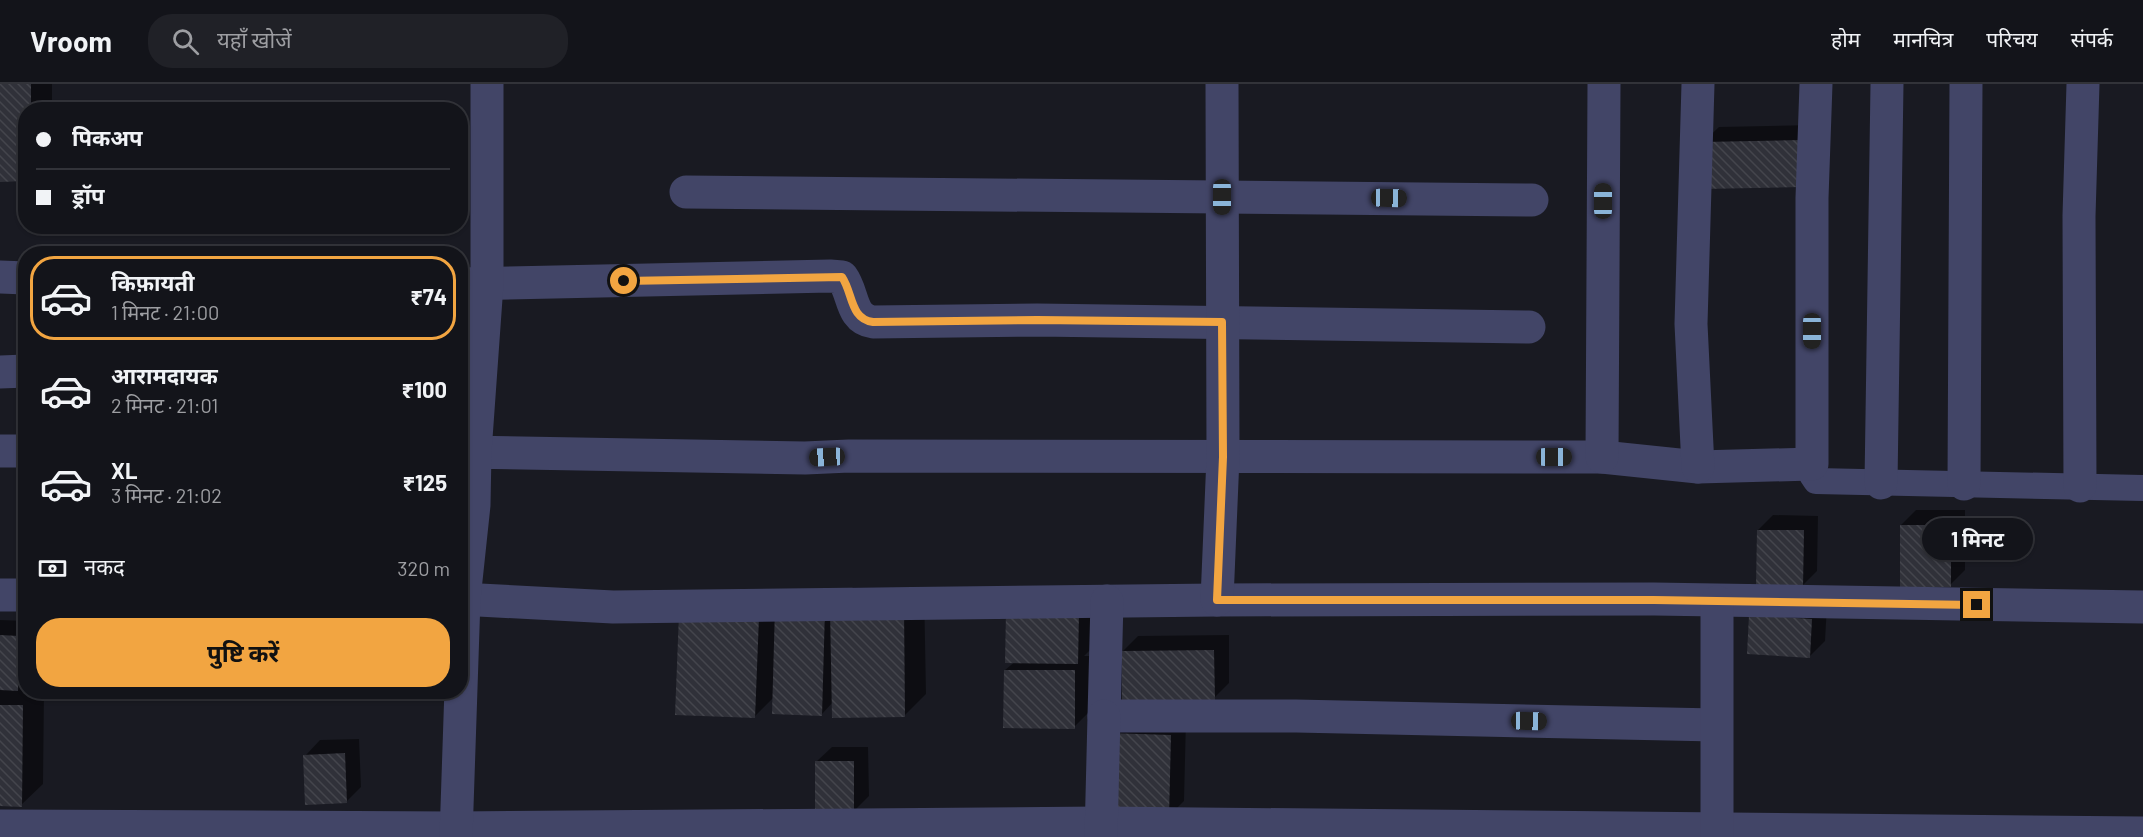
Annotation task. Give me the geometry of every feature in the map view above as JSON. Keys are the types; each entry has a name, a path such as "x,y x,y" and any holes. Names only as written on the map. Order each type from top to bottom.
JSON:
{"street":[{"path":"468,552 474,506 468,452 474,284 474,184 487,84"},
{"path":"1217,600 1223,457 1222,84"},
{"path":"1602,457 1604,84"},
{"path":"1698,84 1691,324 1698,467"},
{"path":"1816,84 1812,198 1812,475 1816,481 2143,488"},
{"path":"1881,483 1887,84"},
{"path":"1964,484 1966,84"},
{"path":"2080,486 2079,216 2083,84"},
{"path":"686,192 1532,200"},
{"path":"474,284 830,276 842,277 848,286 856,315 864,321 873,322 1037,320 1529,327"},
{"path":"0,278 18,278"},
{"path":"0,372 18,371"},
{"path":"0,451 18,451"},
{"path":"468,452 794,458 849,456 1602,457 1698,467 1812,464"},
{"path":"0,595 18,595"},
{"path":"468,599 613,607 1217,600 2143,607"},
{"path":"1101,830 1107,601"},
{"path":"1716,833 1717,602"},
{"path":"456,832 459,699"},
{"path":"1104,716 1296,716 1716,725"},
{"path":"0,826 456,832 1101,830 2143,833"}],"building":[{"path":"0,84 31,84 31,102 18,102 18,181 0,182"},
{"path":"1801,140 1802,187 1703,189 1702,142"},
{"path":"1900,525 1951,525 1951,587 1900,587"},
{"path":"1757,530 1804,530 1803,587 1756,586"},
{"path":"775,608 825,609 822,716 772,714"},
{"path":"830,608 904,608 905,717 832,718"},
{"path":"1006,611 1079,612 1078,664 1005,663"},
{"path":"679,614 759,617 755,718 675,715"},
{"path":"1749,615 1812,619 1810,658 1747,654"},
{"path":"0,635 18,636 18,691 0,690"},
{"path":"1214,650 1215,700 1122,700 1122,651"},
{"path":"1004,670 1075,670 1075,729 1003,728"},
{"path":"0,705 23,705 22,807 0,806"},
{"path":"1108,733 1171,735 1169,818 1106,816"},
{"path":"345,753 347,803 305,805 303,755"},
{"path":"815,761 854,761 854,812 815,813"}],"route":[{"path":"624,281 842,277 848,286 856,315 864,321 873,322 1037,320 1222,322 1223,457 1217,600 1654,600 1977,605"}]}
